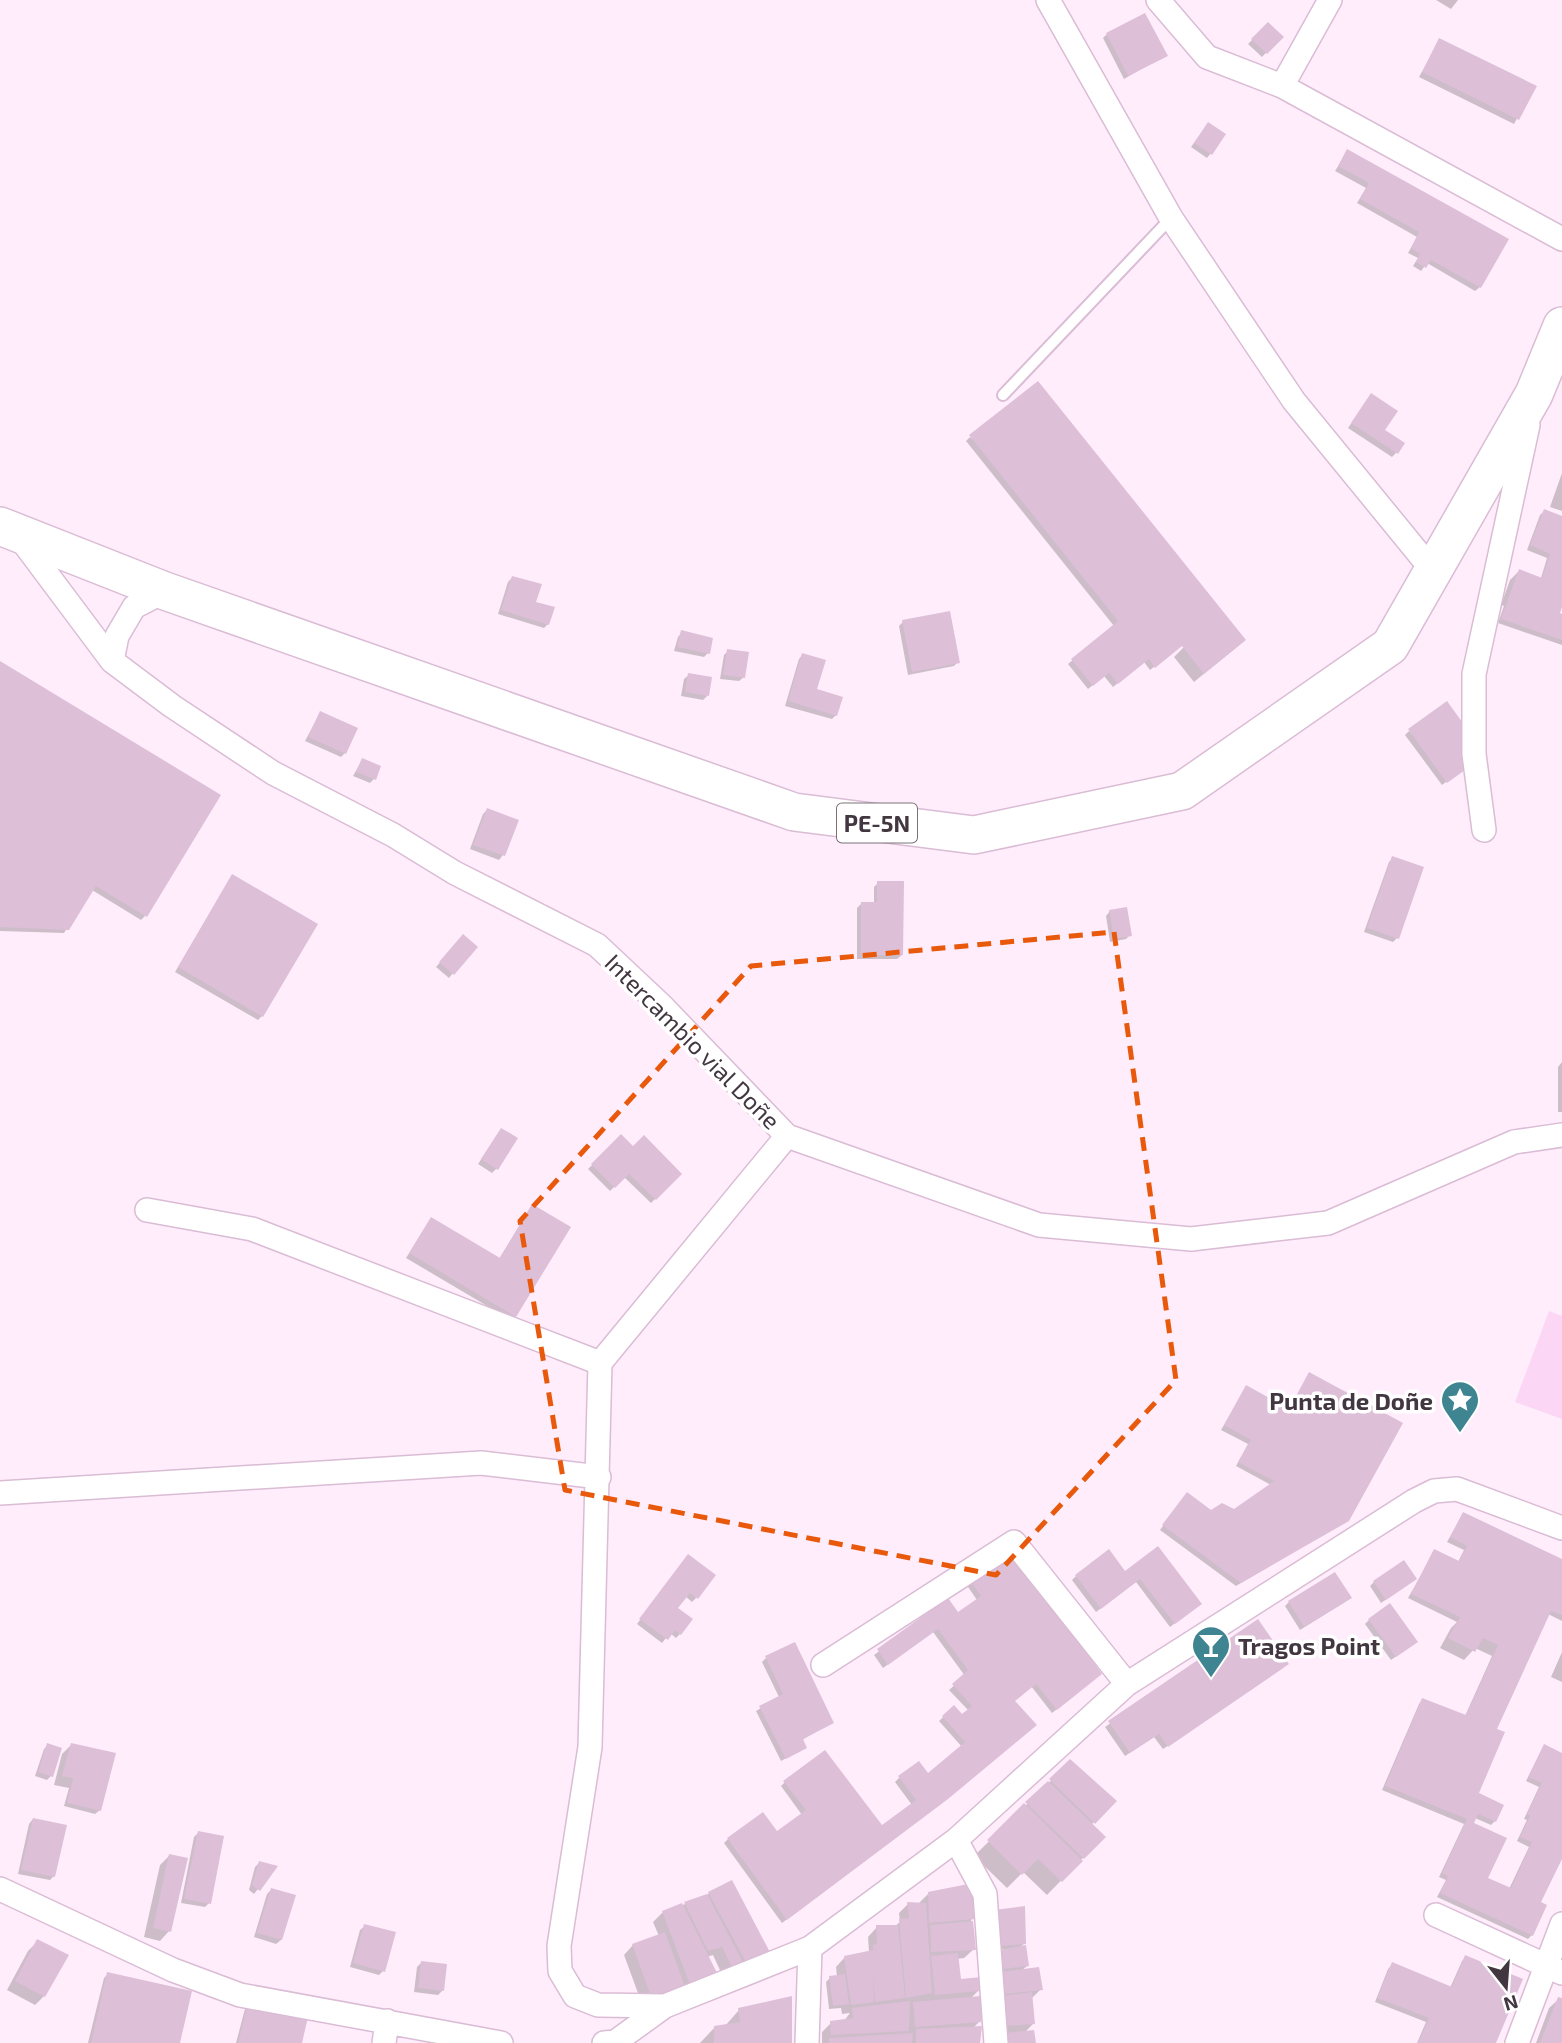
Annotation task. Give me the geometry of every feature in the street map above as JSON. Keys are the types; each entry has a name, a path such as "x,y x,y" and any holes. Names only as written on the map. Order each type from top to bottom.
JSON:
{"highway":[{"name":"PE-5N","path":"8,529 165,592 794,812 974,835 1182,790 1390,646 1534,394 1562,326"}],"street":[{"path":"1048,0 1171,218 1294,401 1433,571"},
{"path":"1158,0 1207,57 1282,86 1562,239"},
{"path":"1282,86 1330,0"},
{"path":"1484,830 1474,754 1474,674 1534,394"},
{"name":"Intercambio vial Doñe","path":"8,529 112,661 172,706 273,773 393,835 455,873 597,945 663,1007 787,1136 1039,1225 1191,1239 1328,1223 1514,1142 1562,1135"},
{"path":"112,661 117,636 134,607 165,592"},
{"path":"665,2006 598,2004 575,1996 560,1971 559,1946 590,1747 600,1363 787,1136"},
{"path":"147,1210 252,1229 600,1363"},
{"path":"0,1493 481,1463 599,1478"},
{"path":"611,2043 665,2006 810,1948 956,1840 1127,1684 1414,1501 1434,1491 1457,1489 1562,1528"},
{"path":"823,1665 1014,1542 1127,1684"},
{"path":"956,1840 985,1894 996,2043"},
{"path":"0,1889 173,1970 240,1995 385,2032 415,2028 500,2043"},
{"path":"1436,1915 1554,1970"},
{"path":"1517,2043 1554,1970 1562,1924"},
{"path":"807,2043 810,1948"}],"lane":[{"path":"1003,395 1171,218"}],"highlighted area":[{"path":"1114,932 1176,1380 996,1575 565,1490 520,1221 751,966"}],"shaded area":[{"path":"1549,1311 1562,1316 1562,1419 1515,1402"}],"building":[{"path":"1145,13 1168,56 1128,76 1106,33"},
{"path":"1268,22 1284,37 1267,54 1251,39"},
{"path":"1439,38 1537,86 1519,120 1422,72"},
{"path":"1208,122 1226,134 1212,155 1194,143"},
{"path":"1347,149 1509,239 1481,288 1431,260 1426,268 1416,262 1420,254 1411,248 1419,232 1360,199 1369,183 1338,166"},
{"path":"1038,381 1246,640 1204,674 1182,646 1155,668 1149,659 1118,684 1109,673 1093,686 1071,659 1118,621 969,435"},
{"path":"1371,393 1398,411 1385,430 1405,443 1398,454 1351,423"},
{"path":"1544,509 1562,516 1562,640 1501,619 1519,569 1542,578 1550,554 1530,545"},
{"path":"512,576 542,584 536,602 555,607 549,625 501,610"},
{"path":"950,611 960,663 912,672 902,620"},
{"path":"681,630 713,638 710,654 677,647"},
{"path":"727,649 749,652 745,678 723,675"},
{"path":"802,653 826,660 817,689 843,697 837,716 788,701"},
{"path":"0,661 221,795 147,917 96,886 69,930 0,927"},
{"path":"688,673 712,677 709,696 685,692"},
{"path":"1447,701 1465,726 1465,770 1447,783 1408,729"},
{"path":"320,711 358,728 346,754 308,737"},
{"path":"362,758 381,766 376,780 356,772"},
{"path":"487,808 519,820 505,856 473,845"},
{"path":"1392,856 1424,867 1399,939 1367,928"},
{"path":"232,874 318,924 263,1017 178,967"},
{"path":"877,881 904,881 903,955 861,955 861,902 877,902"},
{"path":"1127,907 1132,936 1114,939 1109,910"},
{"path":"463,934 478,947 454,975 439,962"},
{"path":"501,1128 518,1138 498,1170 481,1159"},
{"path":"621,1134 633,1146 644,1135 682,1174 656,1200 629,1174 615,1188 591,1164"},
{"path":"532,1204 571,1227 516,1317 409,1253 431,1217 500,1258"},
{"path":"1309,1372 1403,1423 1349,1521 1241,1583 1162,1525 1187,1492 1211,1510 1222,1503 1234,1509 1274,1481 1238,1462 1251,1440 1224,1425 1246,1385 1289,1409"},
{"path":"1463,1512 1562,1559 1562,1615 1551,1611 1497,1729 1505,1732 1479,1793 1504,1805 1496,1822 1478,1814 1474,1823 1507,1838 1488,1878 1511,1888 1532,1842 1520,1837 1530,1816 1527,1814 1542,1783 1528,1777 1544,1744 1562,1753 1562,1859 1541,1902 1547,1905 1533,1936 1440,1893 1448,1876 1442,1873 1467,1819 1385,1786 1422,1698 1466,1715 1498,1645 1483,1638 1475,1652 1448,1638 1460,1617 1411,1594 1434,1549 1459,1561 1467,1546 1450,1537"},
{"path":"1158,1546 1202,1604 1175,1624 1140,1579 1101,1609 1075,1575 1109,1549 1125,1571"},
{"path":"1014,1550 1102,1674 1057,1710 1036,1684 1015,1701 1037,1725 948,1799 787,1920 727,1838 763,1812 777,1831 806,1810 783,1781 825,1750 882,1825 916,1800 898,1776 919,1761 928,1773 965,1742 942,1716 954,1705 962,1714 972,1706 952,1684 968,1670 938,1629 888,1665 877,1649 948,1598 958,1612 981,1596 971,1582"},
{"path":"688,1554 716,1575 698,1599 690,1593 678,1608 693,1619 681,1635 675,1630 668,1640 639,1619"},
{"path":"1404,1560 1417,1579 1386,1600 1373,1581"},
{"path":"1335,1572 1352,1598 1304,1627 1288,1601"},
{"path":"1390,1603 1418,1642 1396,1657 1368,1619"},
{"path":"1258,1619 1289,1664 1168,1747 1159,1734 1130,1753 1108,1721"},
{"path":"795,1642 834,1723 803,1739 807,1748 786,1759 759,1706 783,1694 765,1656"},
{"path":"47,1743 62,1748 53,1777 38,1772"},
{"path":"71,1743 116,1753 101,1811 67,1803 73,1778 62,1776"},
{"path":"1070,1759 1117,1801 1095,1824 1049,1779"},
{"path":"1048,1781 1106,1837 1084,1859 1025,1802"},
{"path":"1024,1803 1083,1861 1062,1882 1038,1859 1022,1875 987,1840"},
{"path":"33,1818 67,1825 55,1877 21,1870"},
{"path":"198,1831 224,1836 211,1904 184,1899"},
{"path":"169,1854 188,1858 171,1932 153,1928"},
{"path":"259,1861 278,1866 260,1891 252,1885"},
{"path":"732,1880 773,1958 748,1966 708,1892"},
{"path":"973,1883 975,1919 929,1923 928,1892"},
{"path":"271,1888 296,1895 282,1940 257,1933"},
{"path":"707,1894 745,1966 734,1971 722,1947 708,1951 684,1902"},
{"path":"907,1902 926,1903 932,1993 906,1998 899,1919 909,1918"},
{"path":"682,1903 718,1975 691,1987 662,1911"},
{"path":"1025,1906 1026,1944 998,1946 994,1910"},
{"path":"973,1921 976,1950 931,1952 930,1925"},
{"path":"364,1924 396,1932 385,1972 353,1963"},
{"path":"876,1925 898,1925 905,1998 875,2002 873,1973 874,2002 851,2005 844,1956 873,1950 873,1945 877,1944"},
{"path":"665,1932 685,1987 651,1996 632,1944"},
{"path":"37,1939 69,1955 45,1997 15,1981"},
{"path":"1026,1945 1029,1966 1002,1969 1000,1950"},
{"path":"958,1953 961,1979 982,1977 980,1991 935,1995 931,1956"},
{"path":"1465,1955 1523,1979 1496,2043 1418,2043 1429,2018 1377,1998 1392,1962 1452,1987"},
{"path":"421,1961 447,1964 444,1991 418,1988"},
{"path":"1039,1967 1043,1990 1003,1994 1001,1972"},
{"path":"107,1972 192,1991 180,2043 91,2043"},
{"path":"845,1974 849,2004 833,2006 829,1976"},
{"path":"1032,1992 1035,2024 1003,2026 1002,1996"},
{"path":"792,1996 792,2043 714,2043 714,2026 740,2022 738,2008"},
{"path":"981,1996 981,2022 915,2027 913,2002"},
{"path":"1558,1997 1562,1998 1562,2043 1540,2043"},
{"path":"910,2001 909,2031 831,2035 830,2021 853,2018 852,2008"},
{"path":"248,2003 308,2017 302,2043 238,2043"},
{"path":"982,2026 980,2043 916,2043 916,2029"},
{"path":"1034,2030 1036,2043 1006,2043 1005,2033"},
{"path":"913,2033 912,2043 829,2043 829,2038"}],"place":[{"name":"Punta de Doñe","path":"1460,1434"},
{"name":"Tragos Point","path":"1211,1679"}]}
